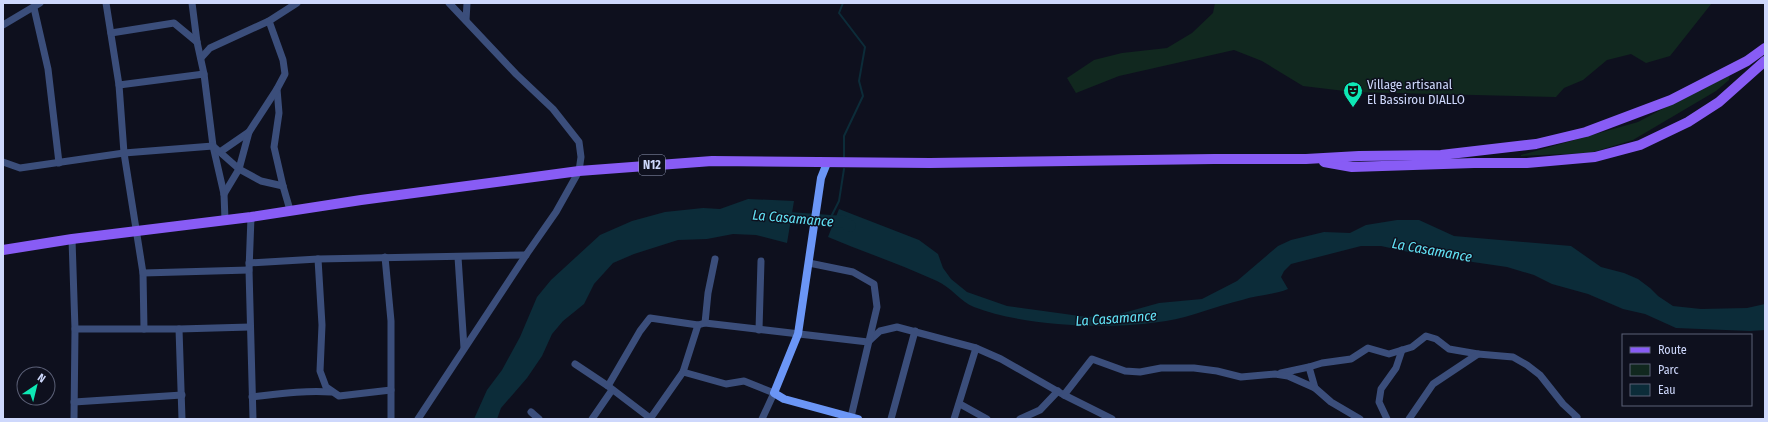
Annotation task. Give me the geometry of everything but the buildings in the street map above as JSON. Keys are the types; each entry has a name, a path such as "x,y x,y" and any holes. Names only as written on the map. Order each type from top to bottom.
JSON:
{"main road":[{"path":"1306,159 1360,156 1442,155 1536,144 1586,132 1672,100 1747,61 1765,48"},
{"path":"1306,159 1352,167 1474,163 1527,163 1595,157 1640,145 1688,122 1719,102 1765,61"},
{"name":"N12","path":"3,250 72,239 251,217 290,210 579,171 712,161 930,163 1214,158 1306,159"}],"street":[{"path":"106,3 119,85 124,153 143,273 144,329"},
{"path":"192,3 197,42 204,74 213,146 224,194 225,220"},
{"path":"201,58 210,48 269,20 296,3"},
{"path":"418,419 556,212 579,171 581,156 579,142 554,109 516,74 449,3"},
{"path":"466,20 467,3"},
{"path":"3,25 37,4 48,69 59,163"},
{"path":"224,194 240,169 249,132 285,74 283,60 269,20"},
{"path":"111,33 174,23 197,42"},
{"path":"119,85 204,74"},
{"path":"277,89 278,113 274,147 290,210"},
{"path":"220,152 249,132"},
{"path":"3,162 20,168 124,153 213,146 240,169 261,181 283,186"},
{"path":"813,162 821,178"},
{"path":"762,419 798,334 821,178 827,163"},
{"path":"251,217 249,267 253,419"},
{"path":"72,239 75,329 74,419"},
{"path":"143,273 249,267 318,259 526,255"},
{"path":"385,257 391,321 391,419"},
{"path":"458,257 464,348"},
{"path":"318,259 322,325 320,371 326,387 339,396 391,390"},
{"path":"575,364 610,388 650,419 683,372 702,324 715,259"},
{"path":"759,330 761,261"},
{"path":"683,372 726,384 744,381 774,393 784,399 855,418 868,342 877,307 874,284 853,272 809,263"},
{"path":"592,419 640,331 650,318 868,342 880,332 897,327 976,348 1001,359 1061,393 1112,419"},
{"path":"75,329 250,327"},
{"path":"179,329 182,419"},
{"path":"891,419 914,331"},
{"path":"1020,419 1040,410 1061,393 1092,359 1125,370 1140,372 1162,368 1194,368 1217,371 1241,377 1275,374 1322,363 1351,359 1368,348 1389,354 1412,347 1426,336 1436,340 1450,349 1478,354 1512,357 1527,364 1543,378 1563,404 1576,417 1575,419"},
{"path":"954,419 960,404 976,348"},
{"path":"1387,419 1379,402 1382,389 1396,368 1402,350"},
{"path":"1409,419 1433,384 1478,354"},
{"path":"1309,367 1315,388"},
{"path":"1275,374 1288,376 1315,388 1331,402 1360,419"},
{"path":"252,397 309,392 333,392"},
{"path":"74,402 182,394"},
{"path":"960,404 987,419"},
{"path":"531,412 539,419"}],"green space":[{"path":"1215,3 1712,3 1670,56 1646,63 1631,54 1607,60 1583,80 1564,88 1556,97 1353,92 1303,86 1262,61 1234,50 1119,76 1076,93 1067,78 1094,60 1122,53 1167,48 1192,33 1213,13"},
{"path":"1730,73 1729,80 1716,91 1633,140 1590,153 1521,156 1638,122"}],"water":[{"path":"748,199 794,201 787,243 756,235 733,234 707,239 678,240 634,254 613,263 594,284 584,304 563,321 552,334 542,356 527,378 501,408 497,419 474,419 487,390 502,370 520,337 537,297 551,280 600,235 632,221 665,212 703,208 720,209"},
{"path":"839,209 919,240 938,254 943,268 951,279 967,292 1007,306 1087,317 1116,315 1159,303 1202,299 1237,281 1278,246 1291,240 1324,232 1350,233 1366,225 1397,220 1419,220 1454,236 1571,246 1601,267 1624,273 1638,279 1658,296 1673,306 1701,309 1747,308 1765,304 1765,330 1750,331 1676,328 1645,314 1623,309 1588,294 1552,284 1534,275 1507,267 1418,254 1381,246 1361,246 1291,264 1284,271 1281,277 1288,289 1277,293 1232,302 1175,319 1144,324 1095,326 1043,323 995,314 969,305 937,281 828,237"}],"waterway":[{"path":"843,3 839,13 865,47 859,81 863,96 844,136 844,157"},
{"path":"829,221 839,201 844,169"},
{"name":"La Casamance","path":"775,217 844,222 850,226"}],"place":[{"name":"Village artisanal El Bassirou DIALLO","path":"1353,108"}]}
